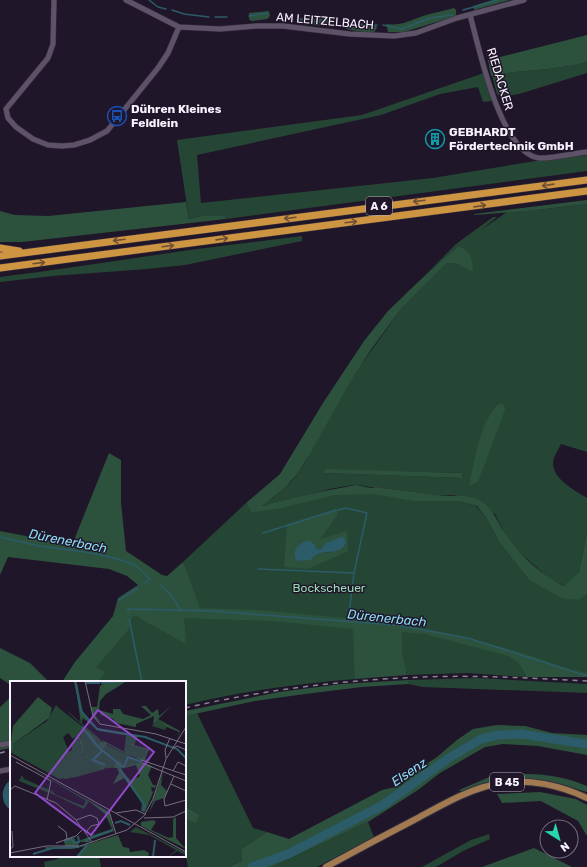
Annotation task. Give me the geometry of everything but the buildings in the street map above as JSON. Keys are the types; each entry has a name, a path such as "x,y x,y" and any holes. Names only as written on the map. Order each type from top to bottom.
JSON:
{"highway":[{"name":"A 6","path":"0,256 587,180"},
{"name":"A 6","path":"0,268 587,191"},
{"path":"0,248 27,252"}],"main road":[{"name":"B 45","path":"326,867 440,806 474,790 501,783 518,781 564,789 587,798"}],"street":[{"path":"54,0 54,44 48,58 6,109 8,118 16,127 33,139 48,145 74,145 90,140 107,131 158,68 168,53 179,27"},
{"name":"AM LEITZELBACH","path":"126,0 179,27 220,29 256,26 283,26 350,34 394,36 416,33 470,15 524,0"},
{"name":"RIEDACKER","path":"470,15 502,120 521,148 527,154 539,158 587,152"},
{"path":"0,745 10,743"},
{"path":"0,771 10,769"}],"green space":[{"path":"492,0 510,0 474,10 473,6"},
{"path":"454,8 456,10 456,16 404,32 388,32 386,24 401,24 426,15"},
{"path":"269,11 270,16 267,19 251,21 249,19 249,13"},
{"path":"300,18 337,19 335,27 299,24"},
{"path":"347,22 376,25 377,28 374,32 346,29"},
{"path":"587,35 587,62 563,67 491,76 488,60"},
{"path":"587,62 587,73 519,94 503,97 497,94 492,76 563,67"},
{"path":"484,73 493,101 483,102 478,87 440,94 381,115 197,155 201,203 433,178 542,160 587,155 587,171 226,219 225,216 201,216 189,219 177,140 362,115"},
{"path":"587,200 587,204 528,211 474,214"},
{"path":"186,202 189,219 201,216 225,216 226,219 22,242 0,242 0,211 15,215 48,216"},
{"name":"Bockscheuer","path":"587,204 587,452 561,444 554,458 553,465 558,477 563,482 587,498 587,532 579,572 565,586 550,579 519,552 506,536 495,514 454,495 436,495 355,485 331,489 261,506 284,489 300,471 319,436 256,510 354,489 433,501 458,501 476,506 487,519 499,542 529,580 580,600 587,594 587,674 523,671 526,677 467,673 407,675 407,672 355,676 355,679 269,689 186,705 186,681 67,681 76,667 184,567 183,562 246,503 247,505 284,472 389,312 456,244 493,217 497,217 481,230 507,212","holes":["460,247 473,271 455,263 447,263 401,309 356,372 396,313","325,470 463,473 462,478 325,473"]},
{"path":"302,236 302,241 185,265 0,282 0,277"},
{"path":"459,246 469,254 473,272 455,263 447,263 401,309 369,352 347,387 298,473 284,489 262,506 319,492 356,485 437,495 472,497 482,502 490,509 513,544 525,558 540,571 564,586 579,572 587,532 587,594 580,600 562,598 529,580 499,542 487,519 477,506 458,501 415,501 373,494 334,495 277,509 252,512 246,503 280,474 323,403 364,341 388,311"},
{"path":"500,403 504,405 505,410 478,482 469,486 479,442 487,420"},
{"path":"109,453 121,460 121,503 126,551 162,575 167,576 183,562 200,608 258,610 407,624 409,626 484,642 535,657 565,668 587,673 587,677 526,677 520,664 509,656 425,634 402,632 402,653 407,675 355,679 353,629 274,621 184,618 186,644 136,616 132,617 128,630 96,667 105,672 99,681 63,681 75,662 113,616 118,598 138,585 127,576 109,569 8,557 0,575 0,531 72,545"},
{"path":"325,469 463,473 462,478 324,473"},
{"path":"336,509 338,514 320,539 347,531 348,551 308,569 284,567 287,524","holes":["346,542 345,546 338,551 316,554 302,561 298,561 295,558 321,549 322,547"]},
{"path":"0,648 30,663 48,681 10,681 10,686 9,684 0,678"},
{"path":"477,678 587,684 587,693 423,687 408,684 409,680"},
{"path":"409,680 408,684 362,687 255,701 186,716 186,711 279,692 341,684"},
{"path":"10,698 10,748 0,750 0,707"},
{"path":"197,713 253,828 267,832 241,849 242,861 228,867 188,867 186,856 186,819 196,822 200,815 186,807 186,716"},
{"path":"497,725 525,726 552,733 587,735 587,755 538,746 503,744 485,747 440,773 418,790 368,822 272,867 228,867 242,861 241,849 267,832 289,839 382,790 400,786 420,768 437,757 473,729"},
{"path":"527,774 550,776 573,781 587,786 587,792 557,783 521,779 485,784 462,792 459,790 494,775"},
{"path":"540,792 576,799 587,805 587,836 579,823 579,819 574,819 541,801 502,803 497,794"},
{"path":"186,807 200,815 196,823 186,819"},
{"path":"368,822 374,837 317,867 272,867"},
{"path":"489,834 490,839 463,851 436,867 422,867 471,840"},
{"path":"534,848 539,850 539,859 556,859 572,867 482,867"},
{"path":"59,857 99,857 101,867 45,867 44,862 58,859"}],"water":[{"path":"341,537 344,538 346,542 341,549 318,554 310,560 298,561 295,558 295,551 297,547 303,542 309,541 317,550 321,549 326,543"},
{"path":"10,781 10,809 7,807 3,799 3,791 7,783"}],"waterway":[{"path":"149,0 158,7 166,9"},
{"path":"463,10 498,0"},
{"path":"172,10 184,14 209,17"},
{"path":"249,16 268,13"},
{"path":"282,14 290,18"},
{"path":"383,25 402,29 430,18 452,15"},
{"path":"215,17 227,17"},
{"path":"301,20 311,22 338,21"},
{"path":"352,24 367,26 377,25"},
{"path":"263,533 346,508 367,513 354,573 348,621"},
{"name":"Dürenerbach","path":"0,537 39,546 92,553 118,559 135,565 150,579 144,583"},
{"path":"258,569 354,573"},
{"name":"Dürenerbach","path":"160,585 172,596 180,610"},
{"path":"119,600 138,588"},
{"name":"Dürenerbach","path":"128,612 128,609 213,611 396,625 468,638 587,676"},
{"path":"129,619 142,681"},
{"name":"Elsenz","path":"252,867 288,854 383,805 449,758 481,739 498,735 521,734 587,744"}],"railway":[{"path":"186,708 273,691 333,683 393,678 444,676 587,681"},
{"path":"0,753 10,750"}],"place":[{"name":"Dühren Kleines Feldlein","path":"117,116"},
{"name":"GEBHARDT Fördertechnik GmbH","path":"435,139"}]}
